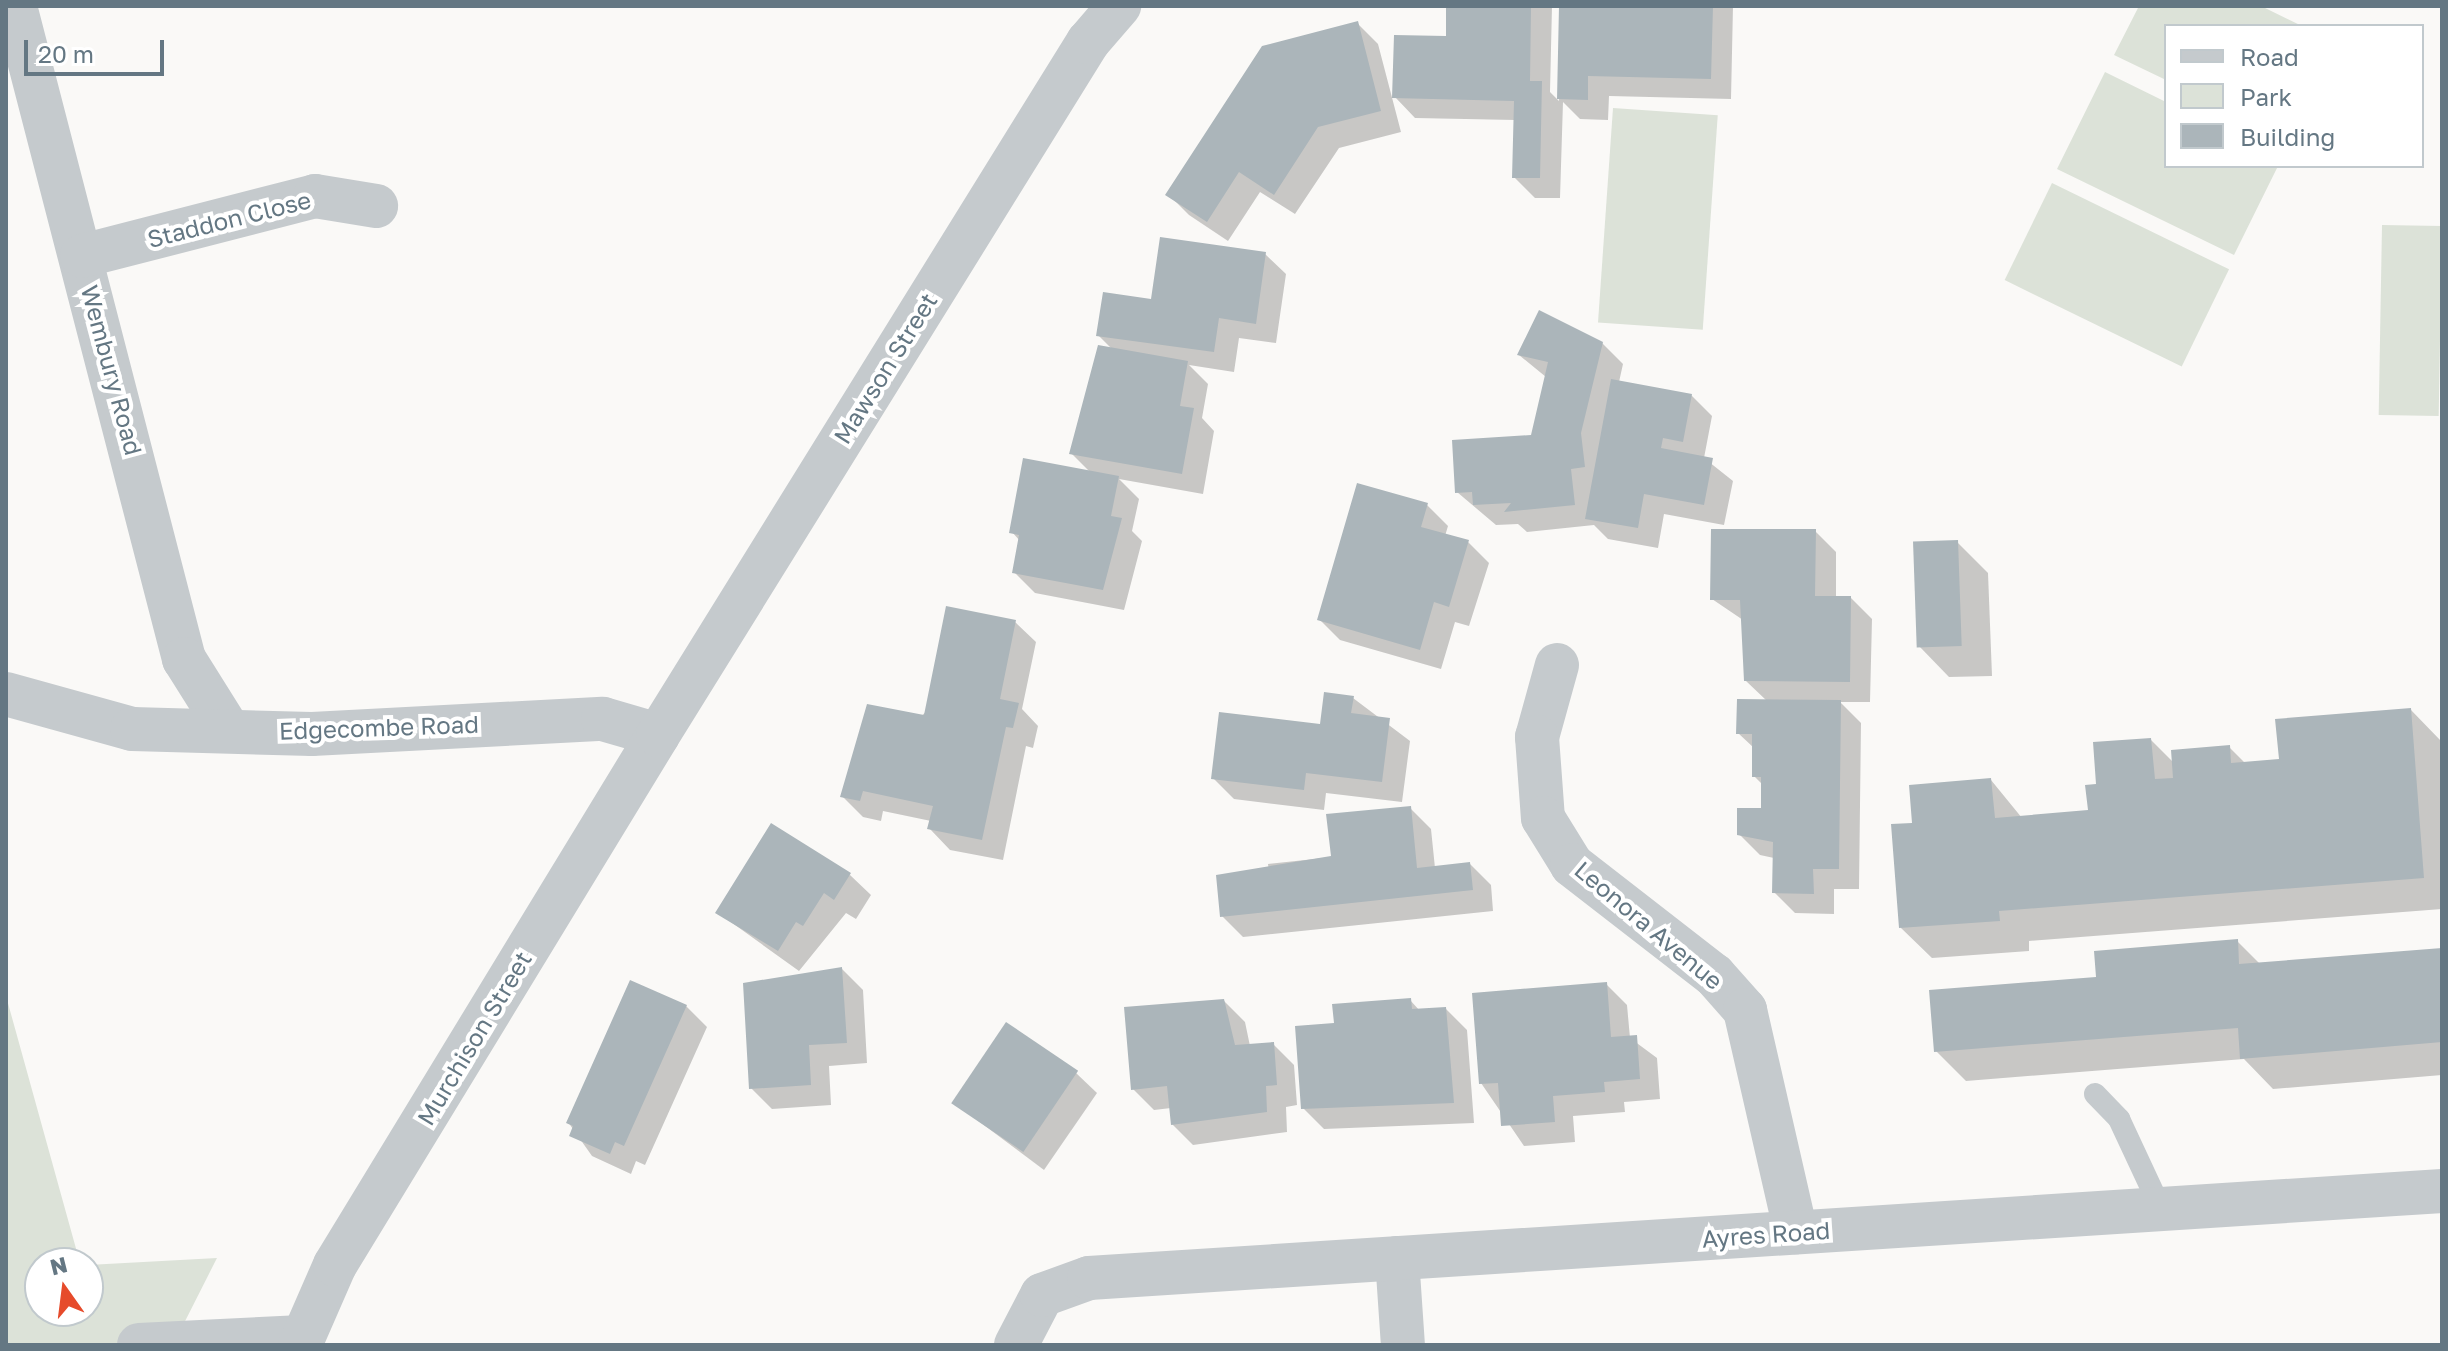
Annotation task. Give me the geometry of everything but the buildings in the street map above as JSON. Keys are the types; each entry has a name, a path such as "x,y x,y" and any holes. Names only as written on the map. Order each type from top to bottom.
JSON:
{"street":[{"name":"Wembury Road","path":"15,6 184,659 226,726"},
{"name":"Mawson Street","path":"658,735 1088,42 1119,6"},
{"name":"Staddon Close","path":"82,256 315,196 376,206"},
{"name":"Leonora Avenue","path":"1557,665 1537,737 1543,818 1572,865 1714,975 1745,1010 1796,1232"},
{"name":"Edgecombe Road","path":"6,694 132,729 226,726 312,734 603,719 658,735"},
{"name":"Murchison Street","path":"301,1341 335,1265 658,735"},
{"name":"Ayres Road","path":"1016,1345 1042,1295 1089,1278 2442,1191"},
{"path":"1397,1258 1403,1345"},
{"path":"139,1345 301,1341"}],"lane":[{"path":"2095,1094 2119,1119 2161,1209"}],"green space":[{"path":"2139,6 2261,6 2298,24 2164,24 2164,79 2114,55"},
{"path":"2105,72 2164,101 2164,168 2277,168 2234,255 2057,169"},
{"path":"1613,108 1718,115 1703,330 1598,322"},
{"path":"2052,183 2229,269 2182,366 2005,280"},
{"path":"2382,225 2442,226 2439,416 2379,415"},
{"path":"6,996 76,1247 24,1247 24,1327 104,1327 104,1264 217,1258 173,1345 6,1345"}]}
